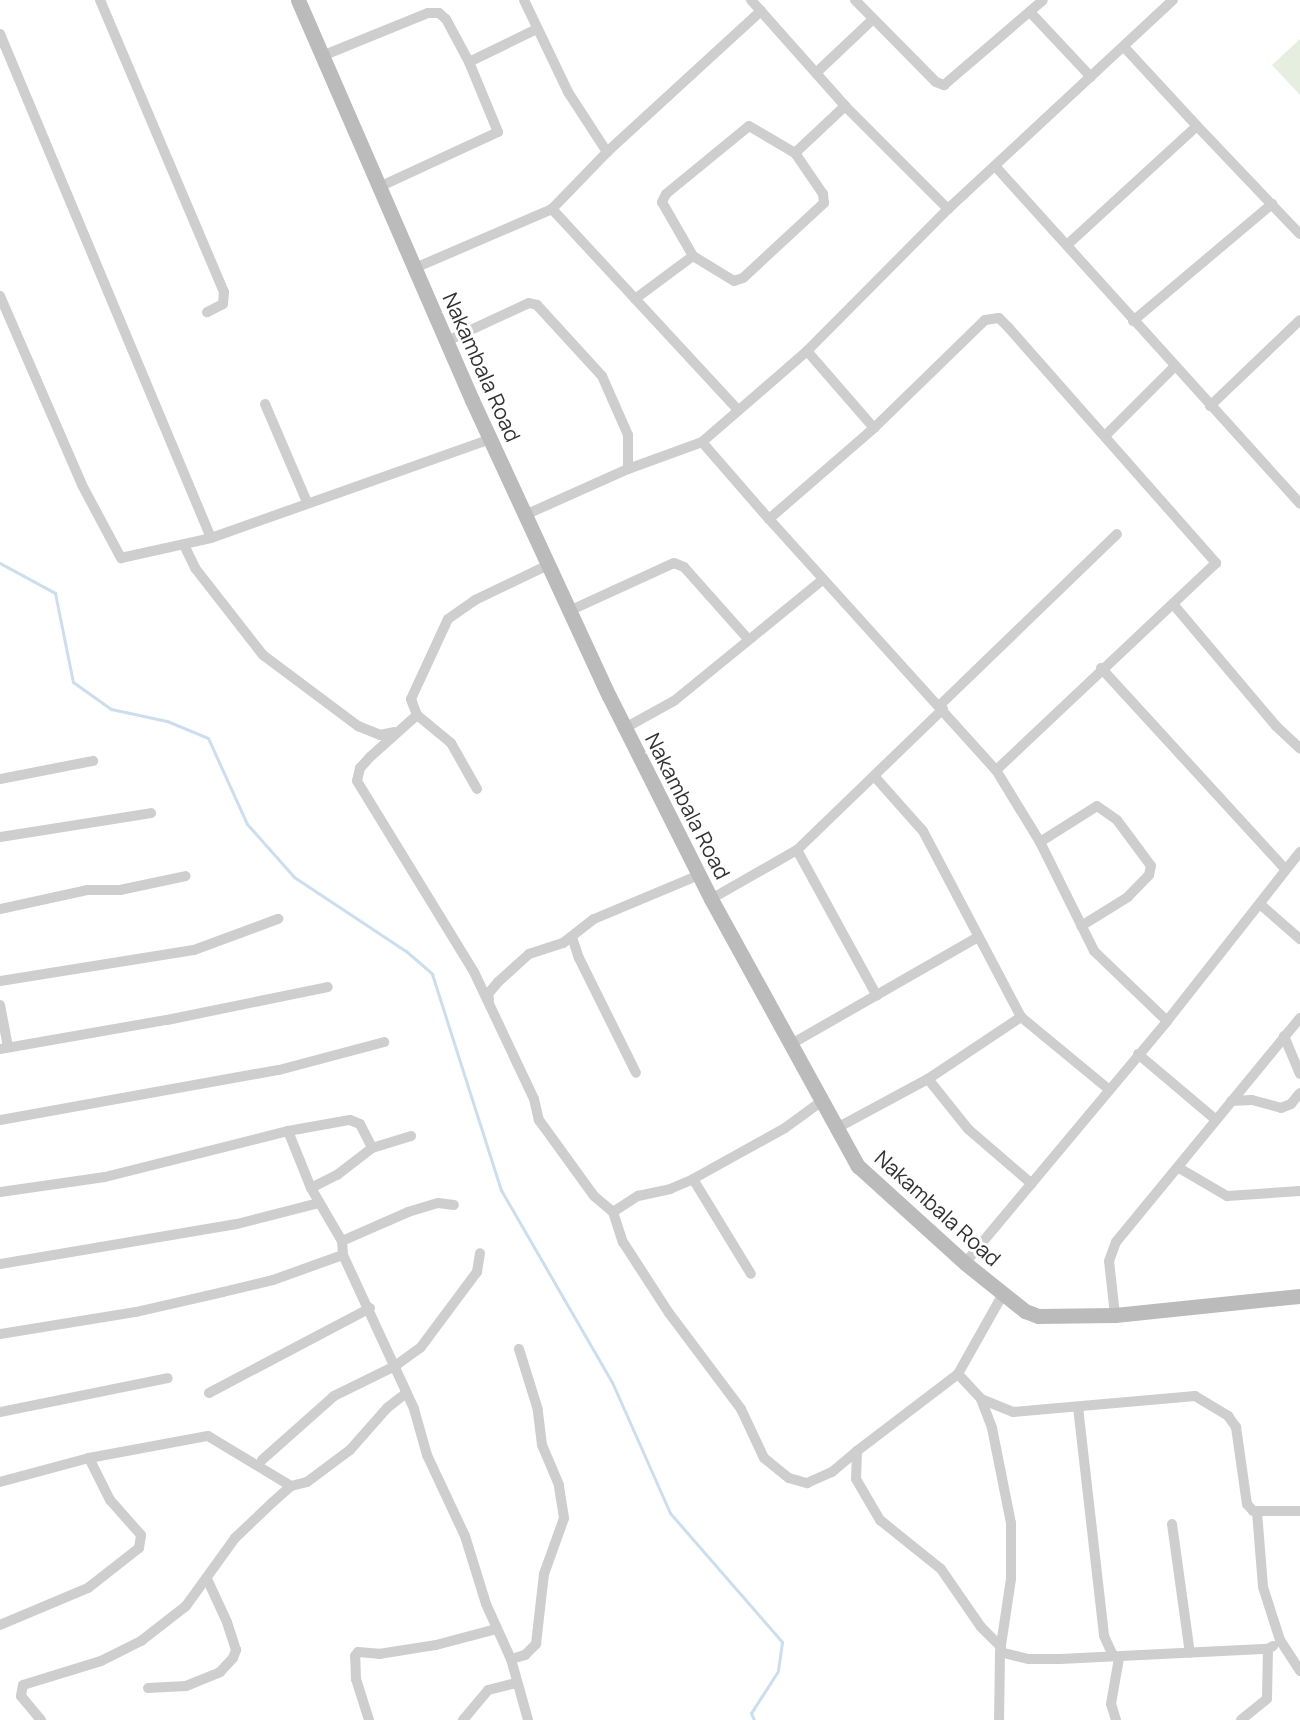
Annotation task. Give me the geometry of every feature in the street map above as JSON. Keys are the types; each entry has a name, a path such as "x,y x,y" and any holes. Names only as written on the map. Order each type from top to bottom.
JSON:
{"main road":[{"name":"Nakambala Road","path":"298,0 525,515 625,728 711,899 793,1042 836,1129 858,1166 884,1193 965,1263 1003,1294 1038,1316 1115,1315 1300,1296"}],"street":[{"path":"100,0 224,292 223,303 207,312"},
{"path":"524,0 535,30 568,92 607,152"},
{"path":"751,0 845,106 948,209"},
{"path":"855,0 872,20 936,82 944,85 1043,0"},
{"path":"525,515 628,469 702,442 807,351 948,209 1173,0"},
{"path":"415,268 552,209 607,152 761,11"},
{"path":"322,56 434,12 446,19 469,62 498,132 380,187"},
{"path":"1030,12 1091,77"},
{"path":"816,73 872,20"},
{"path":"469,62 535,30"},
{"path":"0,34 211,538"},
{"path":"1124,46 1300,234"},
{"path":"795,153 845,106"},
{"path":"749,126 795,153 823,194 824,203 820,210 734,281 693,255 663,210 666,194 749,126"},
{"path":"1067,245 1197,126"},
{"path":"995,166 1174,367 1299,499"},
{"path":"1133,321 1272,204"},
{"path":"552,209 738,410"},
{"path":"635,299 693,255"},
{"path":"0,296 82,485 117,555 127,558 211,538 307,502 491,439"},
{"path":"447,341 529,303 537,305 602,376 628,435 628,469"},
{"path":"769,519 874,428 985,320 999,318 1216,563 1101,668 996,770"},
{"path":"1210,406 1300,320"},
{"path":"807,351 874,428"},
{"path":"1105,436 1174,367"},
{"path":"265,404 307,502"},
{"path":"702,442 821,581 942,707 996,770 1040,842 1094,951 1167,1021"},
{"path":"711,899 797,850 875,777 942,707 1117,534"},
{"path":"184,545 195,568 263,655 358,726 380,735 394,732"},
{"path":"569,611 674,563 684,567 748,639"},
{"path":"477,789 451,743 417,715 411,699 448,619 475,600 548,565"},
{"path":"625,728 674,701 821,581"},
{"path":"1173,604 1276,726 1300,748"},
{"path":"1101,668 1285,869"},
{"path":"417,715 394,732 360,768 360,789 385,822 489,1000 514,1063 534,1099 539,1120 594,1196 613,1212 623,1242 669,1313 741,1409 764,1458 789,1478 807,1483 832,1472 856,1451 958,1374 1003,1294"},
{"path":"0,779 93,761"},
{"path":"875,777 923,831 1021,1017 1107,1088"},
{"path":"1040,842 1097,806 1117,820 1151,866 1149,875 1128,897 1081,926"},
{"path":"0,837 151,813"},
{"path":"797,850 877,996"},
{"path":"965,1263 1032,1184 1107,1088 1167,1021 1262,905 1285,869 1300,852"},
{"path":"489,1000 488,994 498,982 529,954 572,937 594,919 699,875"},
{"path":"0,909 87,890 120,890 186,876"},
{"path":"1262,905 1300,939"},
{"path":"0,981 194,950 278,919"},
{"path":"572,937 579,958 636,1073"},
{"path":"793,1042 978,937"},
{"path":"0,1005 4,1048 167,1020 328,987"},
{"path":"836,1129 928,1079 1021,1017"},
{"path":"1115,1315 1110,1252 1179,1168 1215,1119 1300,1018"},
{"path":"1284,1036 1300,1074"},
{"path":"0,1120 279,1070 384,1042"},
{"path":"1138,1054 1215,1119"},
{"path":"928,1079 968,1130 1032,1184"},
{"path":"1231,1101 1252,1100 1281,1108 1292,1104 1300,1093"},
{"path":"613,1212 638,1196 670,1190 693,1179 785,1128 822,1101"},
{"path":"0,1192 105,1177 288,1131 355,1120 372,1148"},
{"path":"288,1131 311,1188 342,1241 343,1256 370,1308 395,1366 442,1492 465,1536 496,1629 511,1659 528,1720"},
{"path":"311,1188 337,1175 372,1148 411,1136"},
{"path":"1179,1168 1227,1196 1300,1191"},
{"path":"693,1179 751,1274"},
{"path":"0,1264 237,1224 319,1203"},
{"path":"342,1241 408,1212 438,1203 454,1205"},
{"path":"262,1460 334,1396 395,1366 421,1347 477,1272 480,1253"},
{"path":"0,1334 136,1312 224,1292 273,1280 343,1256"},
{"path":"209,1393 370,1308"},
{"path":"511,1659 525,1655 536,1644 544,1574 564,1518 559,1485 542,1445 538,1410 519,1349"},
{"path":"958,1374 981,1399 1012,1412 1184,1395 1212,1405 1236,1427 1247,1504 1257,1512 1300,1511"},
{"path":"0,1412 168,1378"},
{"path":"41,1720 21,1696 23,1685 101,1660 141,1641 186,1606 235,1538 291,1486 307,1482 350,1450 387,1408 405,1394"},
{"path":"981,1399 1001,1467 1011,1523 1011,1579 1000,1649 996,1711 999,1720"},
{"path":"1078,1407 1104,1636 1116,1657 1111,1704 1116,1720"},
{"path":"0,1482 89,1458 208,1436 291,1486"},
{"path":"856,1451 856,1479 866,1501 899,1538 917,1547 941,1569 981,1627 1000,1649 1029,1659 1116,1657 1268,1649 1280,1640"},
{"path":"0,1625 88,1588 139,1548 141,1535 110,1500 89,1458"},
{"path":"1257,1512 1263,1587 1280,1640 1300,1671"},
{"path":"1172,1524 1190,1653"},
{"path":"148,1688 186,1686 220,1672 233,1658 236,1650 227,1622 207,1579"},
{"path":"369,1720 356,1679 355,1656 358,1652 379,1654 436,1646 496,1629"},
{"path":"1241,1720 1267,1699 1268,1649"},
{"path":"463,1720 489,1690 516,1683"}],"shaded area":[{"path":"1300,39 1300,95 1272,65"}],"waterway":[{"path":"0,563 55,593 73,682 111,709 167,721 208,738 247,824 294,877 406,951 432,974 501,1190 612,1382 670,1513 782,1642 778,1671 751,1713 754,1720"}]}
